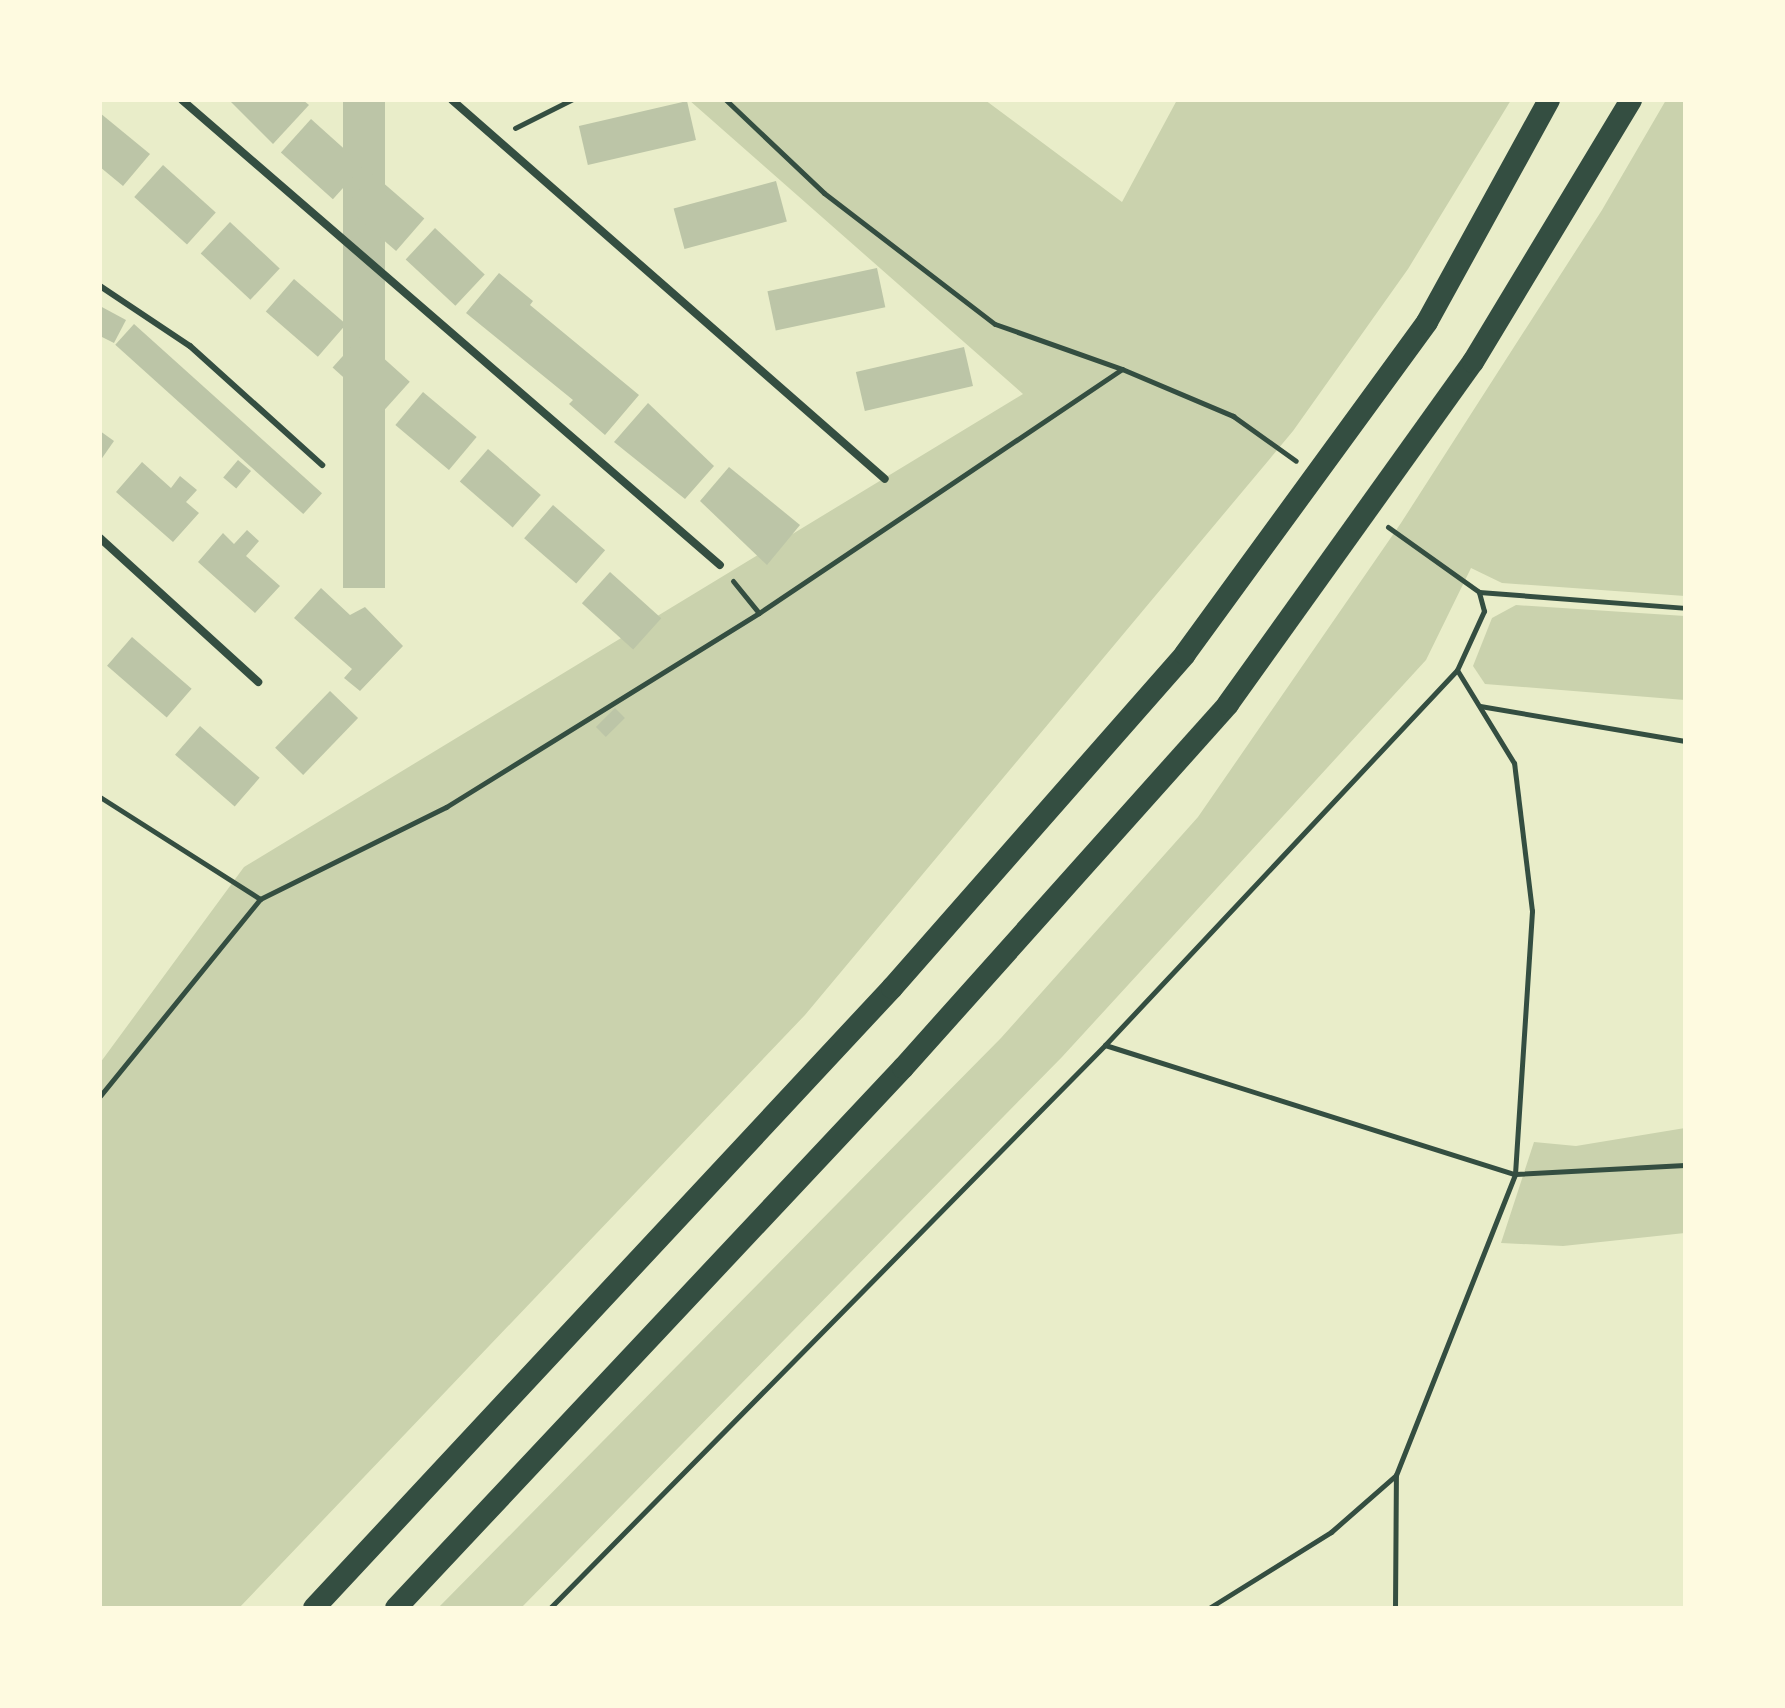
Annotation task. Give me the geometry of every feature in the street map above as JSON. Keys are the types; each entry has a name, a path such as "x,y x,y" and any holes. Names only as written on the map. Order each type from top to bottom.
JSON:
{"highway":[{"path":"314,1608 892,988 1185,654 1427,322 1549,100"},
{"path":"396,1608 903,1068 1228,704 1473,362 1631,100"}],"street":[{"path":"182,100 720,565"},
{"path":"452,100 885,479"},
{"path":"100,538 258,682"}],"lane":[{"path":"100,286 190,346 322,465"}],"path":[{"path":"497,137 571,100"},
{"path":"726,100 824,193 995,324 1122,369 1233,416"},
{"path":"100,1096 260,899 446,807 759,613 1122,369"},
{"path":"720,565 759,613"},
{"path":"550,1608 1105,1045 1457,670 1484,611 1479,592 1685,608"},
{"path":"1395,1608 1396,1475 1515,1174 1532,911 1514,763 1457,670"},
{"path":"1479,705 1685,741"},
{"path":"100,797 260,899"},
{"path":"1105,1045 1515,1174 1685,1165"},
{"path":"1209,1608 1331,1532 1396,1475"}],"green space":[{"path":"689,100 985,100 1122,202 1177,100 1511,100 1408,269 1293,431 805,1015 239,1608 100,1608 100,1063 244,867 1023,394"},
{"path":"1666,100 1685,100 1685,596 1502,583 1471,568 1426,660 1062,1057 521,1608 438,1608 1001,1038 1198,817 1401,523 1602,210"},
{"path":"1516,605 1685,616 1685,700 1485,684 1473,666 1492,618"},
{"path":"1685,1128 1685,1233 1563,1246 1501,1243 1534,1142 1576,1146"}],"building":[{"path":"229,100 303,100 309,105 273,144"},
{"path":"343,100 385,100 385,588 343,588"},
{"path":"687,101 696,140 588,165 579,126"},
{"path":"100,113 150,154 123,186 100,167"},
{"path":"311,119 363,166 333,199 281,152"},
{"path":"163,165 216,213 187,244 134,197"},
{"path":"373,174 424,219 396,251 345,206"},
{"path":"776,181 787,222 684,249 674,208"},
{"path":"230,222 280,268 250,300 201,253"},
{"path":"435,228 485,274 455,306 406,259"},
{"path":"877,268 885,307 776,330 767,291"},
{"path":"499,273 533,301 530,305 639,395 605,435 569,404 573,400 466,313"},
{"path":"294,279 346,324 318,357 266,311"},
{"path":"100,306 126,320 114,343 100,336"},
{"path":"134,324 322,493 303,514 115,345"},
{"path":"360,337 410,382 382,412 333,367"},
{"path":"964,347 973,386 865,411 856,372"},
{"path":"423,392 477,437 449,470 395,425"},
{"path":"648,403 714,466 685,499 614,442"},
{"path":"100,431 114,441 100,461"},
{"path":"488,449 541,495 513,527 460,481"},
{"path":"238,460 251,471 236,489 223,478"},
{"path":"142,462 171,488 180,476 197,490 186,502 199,513 173,542 116,492"},
{"path":"729,467 800,525 767,565 700,501"},
{"path":"553,505 605,550 576,583 524,538"},
{"path":"247,530 259,541 246,556 280,586 255,613 198,562 223,533 234,544"},
{"path":"610,572 661,618 633,649 582,603"},
{"path":"321,588 350,615 365,607 403,646 360,691 344,678 352,669 294,618"},
{"path":"132,637 192,689 167,718 107,666"},
{"path":"330,691 358,718 303,775 275,748"},
{"path":"615,708 625,718 606,737 596,727"},
{"path":"200,726 260,778 235,807 175,755"}]}
